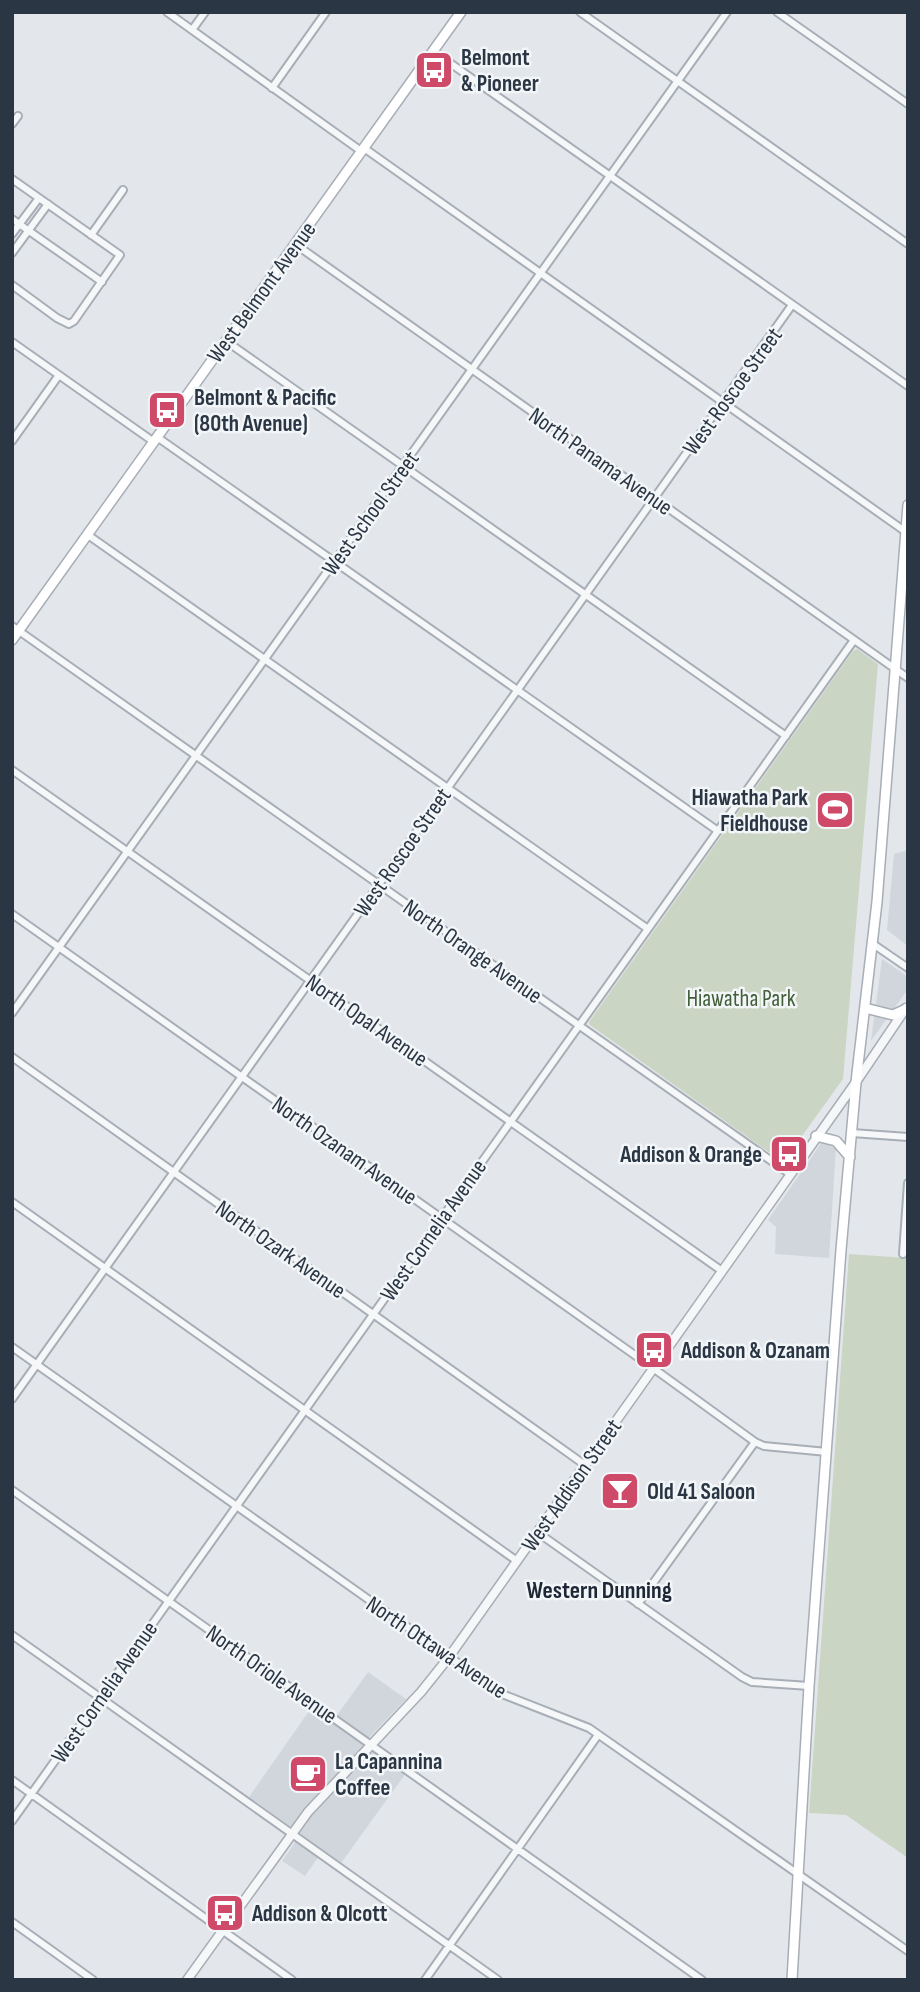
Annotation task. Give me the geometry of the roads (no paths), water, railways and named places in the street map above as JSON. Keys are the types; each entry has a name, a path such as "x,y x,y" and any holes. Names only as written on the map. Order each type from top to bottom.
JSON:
{"main road":[{"name":"West Belmont Avenue","path":"12,640 16,628 88,534 461,12"},
{"path":"792,1980 809,1686 850,1157 873,944 908,505"},
{"path":"865,1008 893,1015 907,1007"},
{"path":"816,1136 836,1140 850,1157"}],"street":[{"path":"167,12 907,532"},
{"path":"192,30 205,12"},
{"path":"272,88 326,12"},
{"path":"580,12 908,244"},
{"name":"West School Street","path":"12,1013 727,12"},
{"path":"777,12 908,104"},
{"path":"433,51 908,386"},
{"path":"12,124 18,116"},
{"path":"12,179 120,255 74,321 69,324 12,285"},
{"path":"91,235 122,190"},
{"path":"12,234 39,198"},
{"path":"12,253 48,204"},
{"path":"12,219 102,282"},
{"name":"North Panama Avenue","path":"295,244 908,678"},
{"name":"West Roscoe Street","path":"12,1399 792,305"},
{"path":"226,341 786,736"},
{"path":"12,342 335,561 718,831"},
{"path":"12,441 59,375"},
{"path":"88,534 648,929"},
{"name":"North Orange Avenue","path":"16,628 790,1174"},
{"name":"West Cornelia Avenue","path":"12,1821 854,640"},
{"name":"North Opal Avenue","path":"12,770 722,1271"},
{"name":"North Ozanam Avenue","path":"12,914 755,1442 764,1446 827,1452"},
{"path":"873,944 908,968"},
{"name":"West Addison Street","path":"187,1980 291,1833 421,1692 449,1657 907,1007"},
{"name":"North Ozark Avenue","path":"12,1057 585,1465"},
{"path":"852,1133 908,1137"},
{"path":"903,1254 908,1183"},
{"path":"12,1202 517,1562"},
{"name":"North Ottawa Avenue","path":"12,1347 502,1695 589,1728 908,1951"},
{"path":"638,1604 755,1442"},
{"name":"North Oriole Avenue","path":"12,1490 702,1980"},
{"path":"537,1532 752,1682 809,1686"},
{"path":"12,1635 498,1980"},
{"path":"425,1980 598,1735"},
{"path":"12,1780 292,1980"},
{"path":"12,1922 93,1980"}],"place":[{"name":"Belmont & Pioneer","path":"434,70"},
{"name":"Belmont & Pacific (80th Avenue)","path":"167,410"},
{"name":"Hiawatha Park Fieldhouse","path":"835,810"},
{"name":"Addison & Orange","path":"789,1154"},
{"name":"Addison & Ozanam","path":"654,1350"},
{"name":"Old 41 Saloon","path":"620,1491"},
{"name":"La Capannina Coffee","path":"308,1774"},
{"name":"Addison & Olcott","path":"225,1913"}],"district":[{"name":"Western Dunning","path":"599,1590"}],"park label":[{"name":"Hiawatha Park","path":"741,998"}]}
